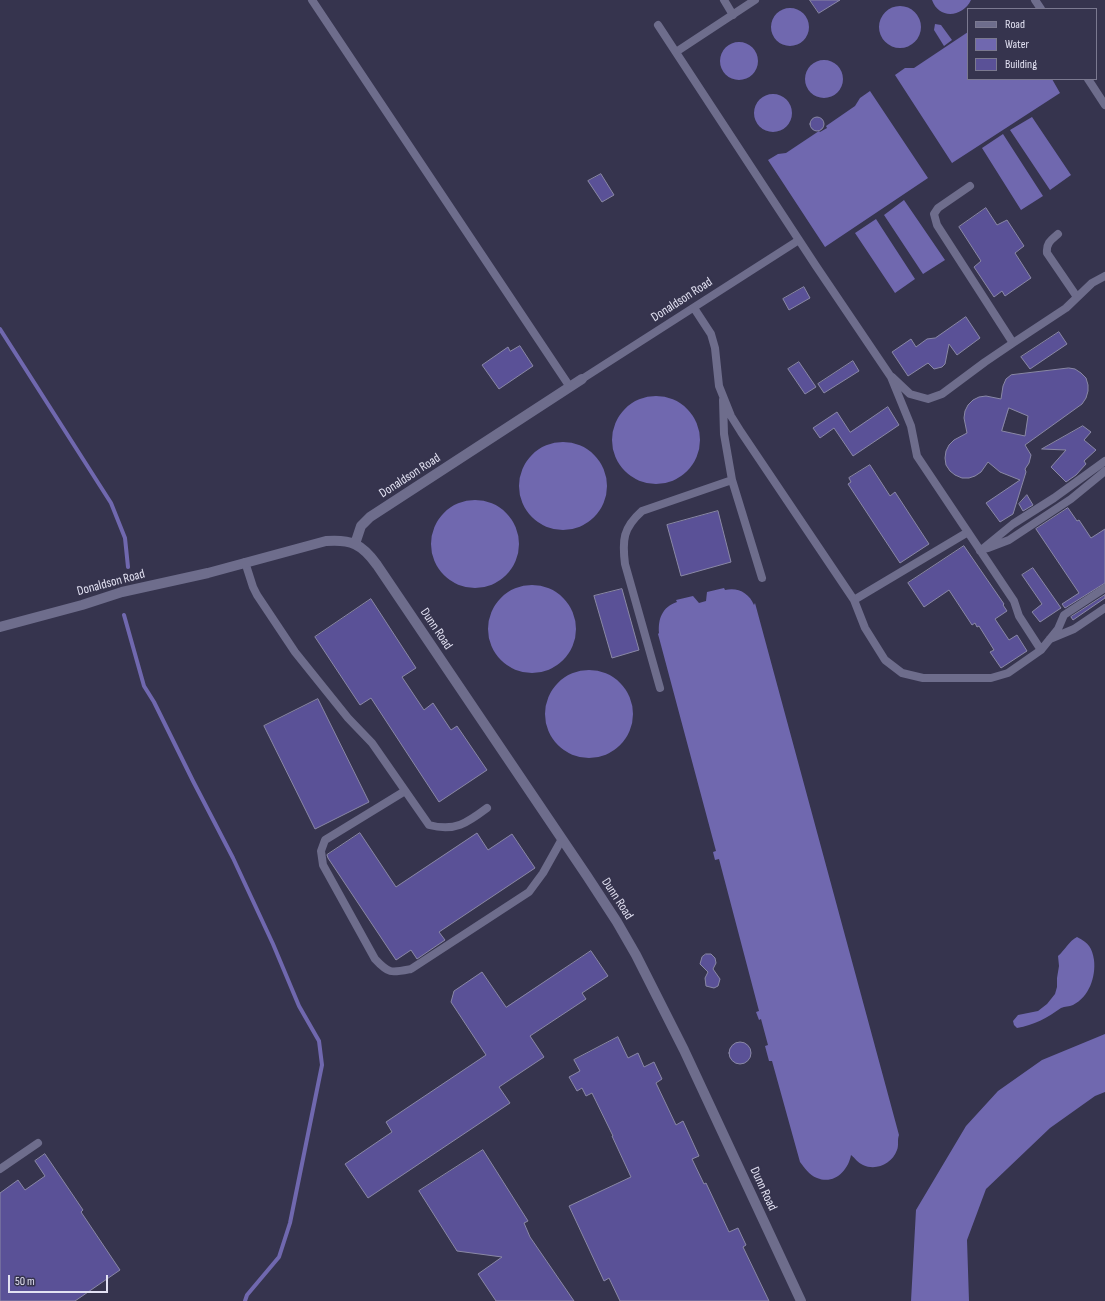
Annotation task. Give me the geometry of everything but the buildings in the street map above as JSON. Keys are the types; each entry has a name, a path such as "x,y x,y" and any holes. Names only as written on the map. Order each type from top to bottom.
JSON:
{"street":[{"name":"Donaldson Road","path":"0,626 82,605 122,592 208,573 326,541 342,541 355,544 362,524 370,517 570,386 582,380"},
{"name":"Dunn Road","path":"355,544 366,551 377,565 617,922 636,955 681,1044 801,1301"}],"lane":[{"path":"312,0 570,386"},
{"path":"724,0 733,14"},
{"path":"676,52 755,0"},
{"path":"658,25 891,377 911,426 917,456 1014,601 1019,616 1041,650"},
{"path":"1089,80 1105,105"},
{"path":"970,186 938,208 934,214 937,225 1013,343"},
{"path":"1058,234 1048,242 1047,253 1077,297"},
{"name":"Donaldson Road","path":"582,380 799,240"},
{"path":"891,377 910,394 928,399 942,394 985,362 1066,308 1092,283 1105,276"},
{"path":"694,308 711,334 715,348 719,386 731,416 854,600 865,628 885,660 902,673 923,678 991,678 1008,673 1041,650 1058,629 1064,616 1105,588"},
{"path":"723,395 724,434 732,480 762,578"},
{"path":"980,551 1013,524 1054,498 1105,461"},
{"path":"980,551 1009,540 1071,499 1105,471"},
{"path":"660,688 625,564 623,547 626,531 633,519 642,512 732,480"},
{"path":"854,600 968,532"},
{"path":"245,562 257,595 295,652 348,718 372,743 429,825 439,828 453,828 468,823 487,808"},
{"path":"1049,640 1074,629 1105,608"},
{"path":"405,791 325,840 321,851 322,865 375,959 386,970 395,972 411,969 529,892 543,873 562,839"},
{"path":"0,1168 38,1143"}],"water":[{"path":"932,0 971,0 963,10 951,14 940,11"},
{"path":"900,6 915,12 921,27 915,42 900,48 885,42 879,27 885,12"},
{"path":"786,8 794,8 804,13 808,20 808,34 804,41 794,46 786,46 776,41 774,38 771,31 771,23 776,13 779,11"},
{"path":"935,24 941,25 952,40 944,46 934,30"},
{"path":"967,33 967,80 1053,80 1060,93 952,163 895,75 905,68 914,68"},
{"path":"735,42 743,42 753,47 757,54 757,68 753,75 743,80 735,80 725,75 723,72 720,65 720,57 725,47 728,45"},
{"path":"820,60 828,60 838,65 842,72 842,86 838,93 828,98 820,98 810,93 808,90 805,83 805,75 810,65 813,63"},
{"path":"870,91 928,178 825,247 768,160 778,154 786,153 819,131 820,132 827,128 826,126 855,106 860,98"},
{"path":"769,94 777,94 787,99 791,106 791,120 787,127 777,132 769,132 759,127 757,124 754,117 754,109 759,99 762,97"},
{"path":"1032,117 1071,175 1050,190 1010,130"},
{"path":"1003,134 1043,196 1021,210 982,148"},
{"path":"904,200 945,260 923,274 884,215"},
{"path":"876,219 915,279 895,293 855,233"},
{"path":"656,396 673,399 681,403 693,415 697,423 700,440 697,457 693,465 681,477 673,481 656,484 639,481 631,477 619,465 615,457 612,440 615,423 619,415 631,403 639,399"},
{"path":"563,442 580,445 588,449 600,461 604,469 607,486 604,503 600,511 588,523 580,527 563,530 546,527 538,523 526,511 522,503 519,486 522,469 526,461 538,449 546,445"},
{"path":"475,500 492,503 500,507 512,519 516,527 519,544 516,561 512,569 500,581 492,585 475,588 458,585 450,581 438,569 434,561 431,544 434,527 438,519 450,507 458,503"},
{"path":"532,585 549,588 557,592 569,604 573,612 576,629 573,646 569,654 557,666 549,670 532,673 515,670 507,666 495,654 491,646 488,629 491,612 495,604 507,592 515,588"},
{"path":"724,588 725,590 739,590 749,597 754,605 755,603 899,1135 895,1155 883,1165 878,1167 868,1167 860,1163 851,1155 847,1166 843,1171 839,1175 829,1180 814,1177 800,1162 772,1061 769,1061 765,1046 768,1045 761,1019 759,1020 756,1012 759,1011 719,859 715,860 713,852 716,851 658,634 660,618 664,610 677,602 676,600 693,596 699,603 706,601 707,592"},
{"path":"589,670 606,673 614,677 626,689 630,697 633,714 630,731 626,739 614,751 606,755 589,758 572,755 564,751 552,739 548,731 545,714 548,697 552,689 564,677 572,673"},
{"path":"1077,937 1089,946 1094,960 1094,973 1087,992 1073,1005 1061,1008 1035,1023 1017,1028 1013,1021 1018,1015 1038,1011 1047,1004 1055,994 1059,966 1058,956"},
{"path":"1105,1034 1105,1092 1095,1096 1050,1128 986,1189 967,1240 969,1301 911,1301 916,1210 966,1126 998,1091 1042,1060"}],"waterway":[{"path":"0,329 111,503 125,538 128,567"},
{"path":"124,615 144,686 154,702 233,858 273,944 299,1006 319,1041 322,1065 290,1223 279,1257 247,1295 245,1301"}]}
